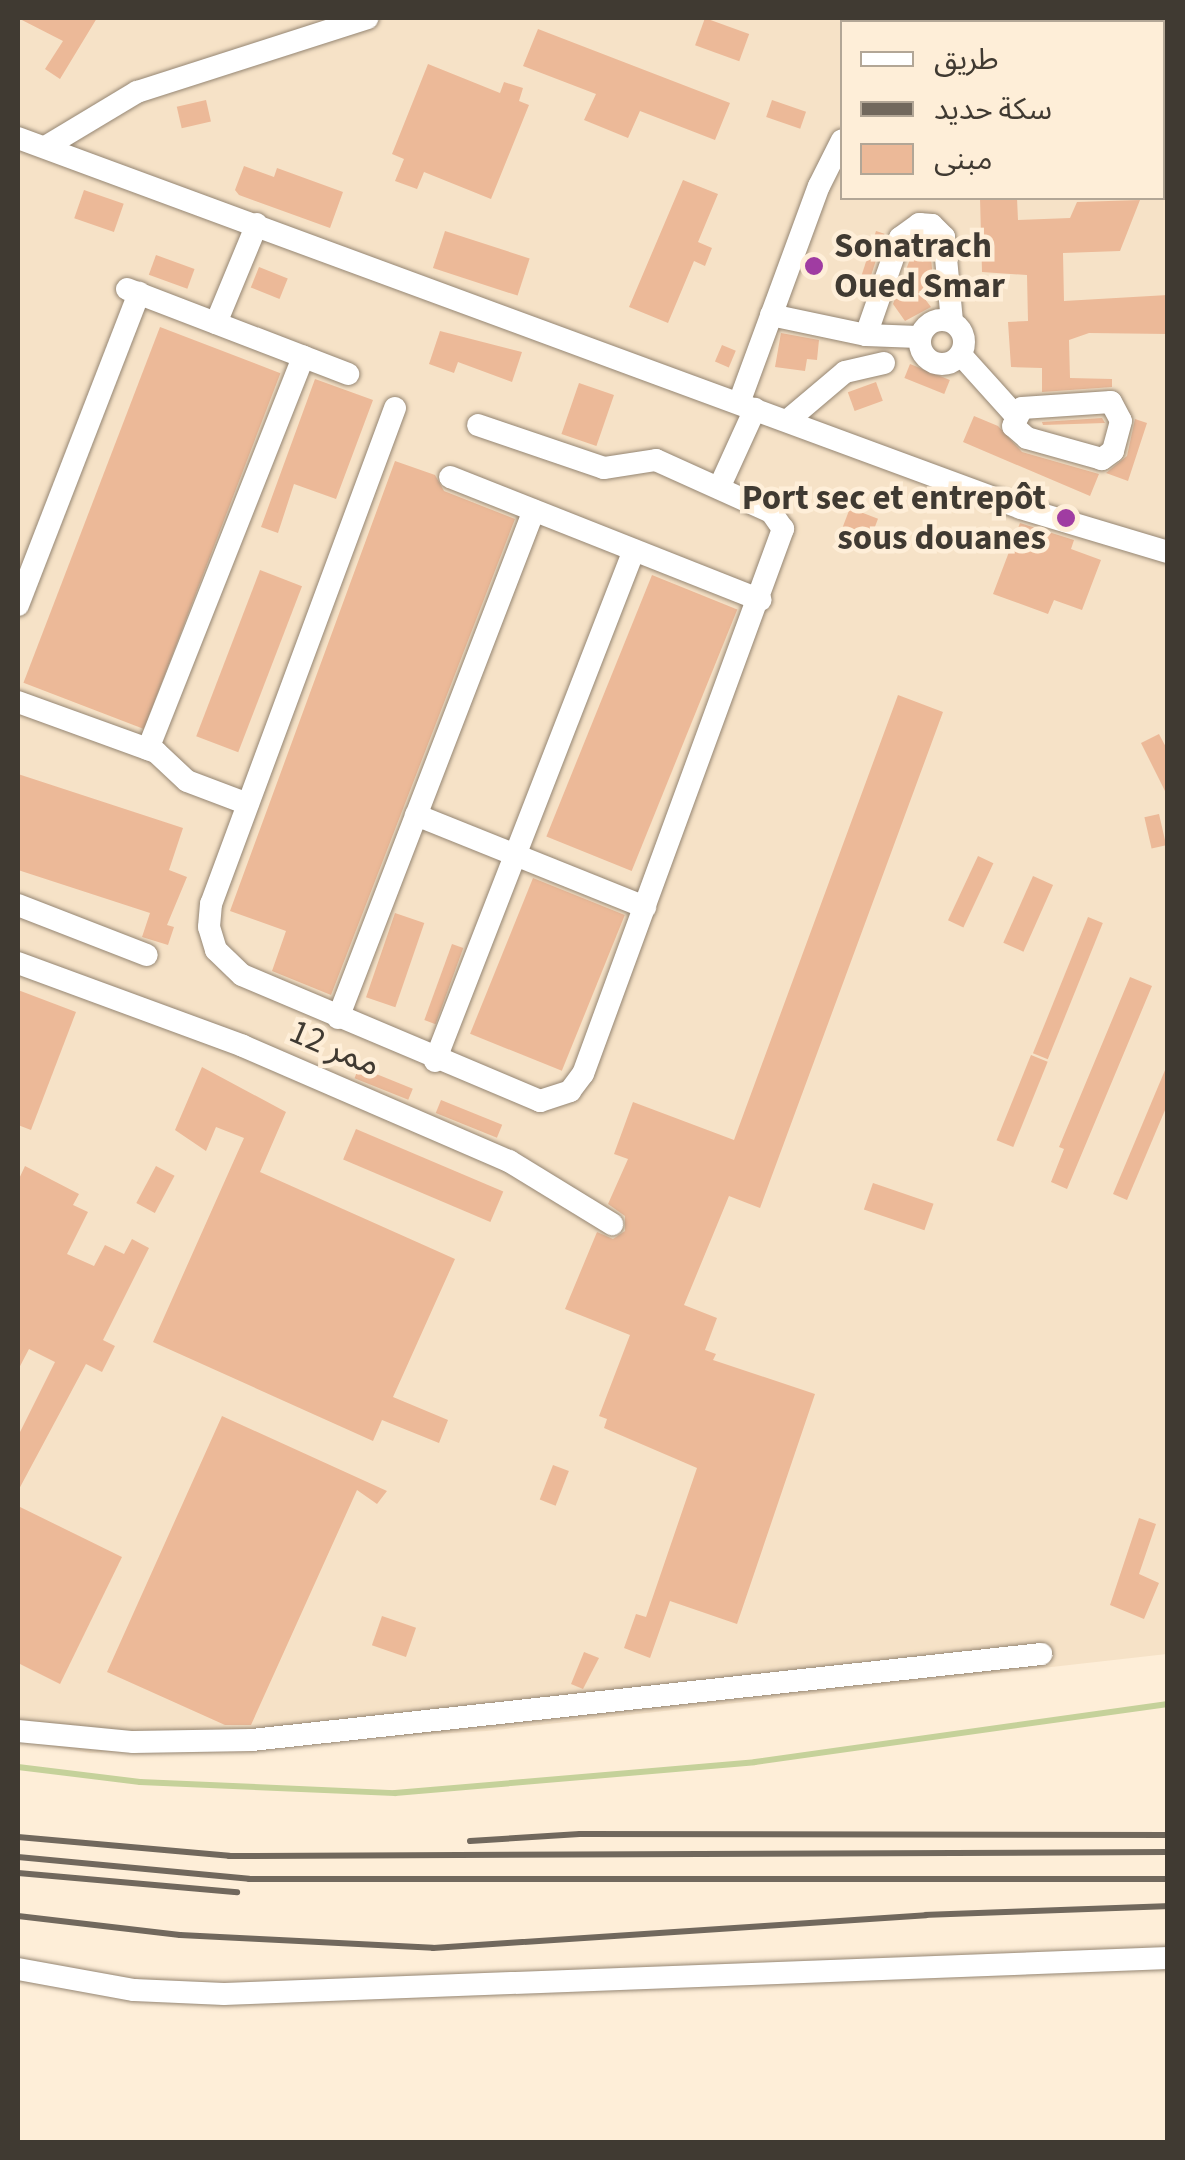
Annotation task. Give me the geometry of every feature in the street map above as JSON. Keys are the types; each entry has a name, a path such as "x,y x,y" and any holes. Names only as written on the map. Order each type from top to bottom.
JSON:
{"street":[{"path":"47,146 137,92 366,18"},
{"path":"18,138 1021,508 1168,552"},
{"path":"719,488 747,406 771,316 840,145"},
{"path":"216,323 257,224"},
{"path":"866,335 900,238 918,224 932,225 944,237 952,322 964,335 961,354 1014,415"},
{"path":"18,605 133,291 348,374"},
{"path":"771,316 918,342 943,364 961,354"},
{"path":"786,420 830,387 866,380 884,364 952,322"},
{"path":"148,749 303,357"},
{"path":"394,408 210,904 216,950 242,975 530,1100 570,1091 583,1074 784,536 781,522 656,460 604,468 478,426"},
{"path":"450,477 760,600"},
{"path":"338,1018 534,510"},
{"path":"436,1061 634,550"},
{"path":"18,702 148,749 187,781 248,804"},
{"path":"416,815 645,907"},
{"path":"18,905 147,955"},
{"name":"ممر 12","path":"18,962 243,1046 509,1162 612,1224"},
{"path":"18,1731 133,1742 252,1740 1042,1654"},
{"path":"18,1968 134,1990 224,1994 1168,1958"}],"shaded area":[{"path":"18,18 1167,18 1167,1654 487,1731 90,1753 18,1741"}],"building":[{"path":"18,18 97,18 60,79 45,69 63,41"},
{"path":"705,18 749,34 739,61 695,45"},
{"path":"538,29 730,103 715,140 640,111 628,138 584,120 596,94 523,66"},
{"path":"428,64 500,93 504,82 523,88 519,101 529,105 491,199 424,172 417,189 395,181 404,159 392,154"},
{"path":"206,100 211,121 182,128 177,107"},
{"path":"772,100 806,112 800,129 766,117"},
{"path":"244,166 274,177 277,168 343,192 330,228 239,195 235,190"},
{"path":"683,180 718,194 698,242 712,248 705,266 694,261 668,323 629,307"},
{"path":"84,190 124,204 114,232 74,218"},
{"path":"980,200 1017,200 1018,220 1070,218 1077,202 1140,200 1120,251 1063,253 1064,301 1168,295 1168,334 1089,333 1069,340 1070,378 1112,379 1112,387 1042,392 1042,368 1011,367 1008,322 1028,321 1027,275 982,272"},
{"path":"445,231 530,259 518,296 433,268"},
{"path":"876,231 885,234 866,290 858,287"},
{"path":"915,246 930,246 934,291 919,291 931,307 905,321 893,304"},
{"path":"156,255 195,269 187,289 149,275"},
{"path":"259,267 288,279 280,299 251,287"},
{"path":"160,327 280,373 144,729 23,683"},
{"path":"440,331 522,352 512,382 458,362 454,373 429,364"},
{"path":"781,333 819,340 817,360 807,359 805,371 775,367"},
{"path":"722,345 736,351 729,367 715,362"},
{"path":"910,364 950,380 944,394 904,378"},
{"path":"315,379 373,400 336,499 294,484 278,533 261,527"},
{"path":"876,382 883,401 855,411 848,392"},
{"path":"579,383 614,395 596,446 561,434"},
{"path":"974,416 998,426 1022,452 1099,474 1090,496 963,442"},
{"path":"1102,418 1105,423 1042,422"},
{"path":"1135,419 1147,423 1128,481 1106,473 1127,456"},
{"path":"395,461 435,475 444,491 515,519 331,995 272,971 286,931 230,911"},
{"path":"850,508 878,519 865,551 837,541"},
{"path":"1020,523 1074,540 1071,549 1101,560 1082,610 1054,600 1048,614 993,594"},
{"path":"260,570 302,586 238,752 196,736"},
{"path":"652,575 737,609 632,871 546,836"},
{"path":"898,695 943,712 760,1208 729,1196 684,1305 717,1318 705,1350 716,1354 713,1360 815,1394 737,1624 670,1601 650,1658 624,1648 636,1614 646,1617 697,1468 604,1428 607,1419 599,1416 630,1335 565,1309 597,1232 613,1239 625,1231 625,1216 608,1204 628,1159 614,1154 633,1102 734,1140"},
{"path":"1159,734 1168,751 1168,797 1141,743"},
{"path":"18,774 183,828 169,870 187,877 167,925 174,927 168,945 142,937 150,913 18,870"},
{"path":"1159,814 1166,845 1152,849 1144,817"},
{"path":"978,856 993,863 963,928 948,920"},
{"path":"1033,876 1053,885 1023,952 1003,943"},
{"path":"533,878 625,915 562,1071 470,1034"},
{"path":"395,913 424,923 395,1007 366,997"},
{"path":"1088,917 1103,923 1048,1059 1033,1053"},
{"path":"452,944 463,948 436,1024 424,1020"},
{"path":"1130,977 1152,986 1067,1189 1051,1182 1064,1149 1059,1147"},
{"path":"18,990 76,1012 31,1130 18,1125"},
{"path":"1031,1055 1048,1062 1013,1147 997,1140"},
{"path":"1168,1063 1168,1103 1127,1200 1113,1194"},
{"path":"202,1067 286,1112 260,1172 455,1259 393,1397 448,1420 439,1443 382,1420 373,1441 153,1342 244,1138 216,1127 206,1151 175,1130"},
{"path":"359,1067 413,1089 408,1100 355,1078"},
{"path":"441,1100 502,1125 497,1138 436,1113"},
{"path":"356,1129 503,1192 490,1222 343,1159"},
{"path":"25,1166 79,1194 73,1205 88,1212 67,1254 94,1266 105,1245 124,1254 132,1239 149,1248 103,1340 115,1346 102,1372 86,1364 18,1491 18,1436 55,1362 29,1349 18,1370 18,1181"},
{"path":"156,1166 175,1176 155,1213 136,1203"},
{"path":"873,1183 934,1204 924,1230 864,1209"},
{"path":"222,1416 387,1491 377,1504 357,1490 251,1725 225,1725 107,1672"},
{"path":"553,1465 569,1471 556,1506 540,1500"},
{"path":"18,1506 122,1557 60,1684 18,1663"},
{"path":"1139,1518 1156,1524 1139,1574 1159,1583 1144,1619 1110,1605"},
{"path":"382,1616 416,1628 406,1657 372,1645"},
{"path":"584,1652 599,1658 583,1689 571,1684"}],"waterway":[{"path":"18,1767 140,1782 395,1793 755,1762 1168,1704"}],"railway":[{"path":"470,1841 580,1834 1168,1835"},
{"path":"18,1837 229,1856 1168,1852"},
{"path":"18,1857 249,1879 1168,1879"},
{"path":"18,1873 237,1892"},
{"path":"18,1916 180,1935 433,1948 926,1915 1168,1906"}],"place":[{"name":"Sonatrach Oued Smar","path":"814,266"},
{"name":"Port sec et entrepôt sous douanes","path":"1066,518"}]}
